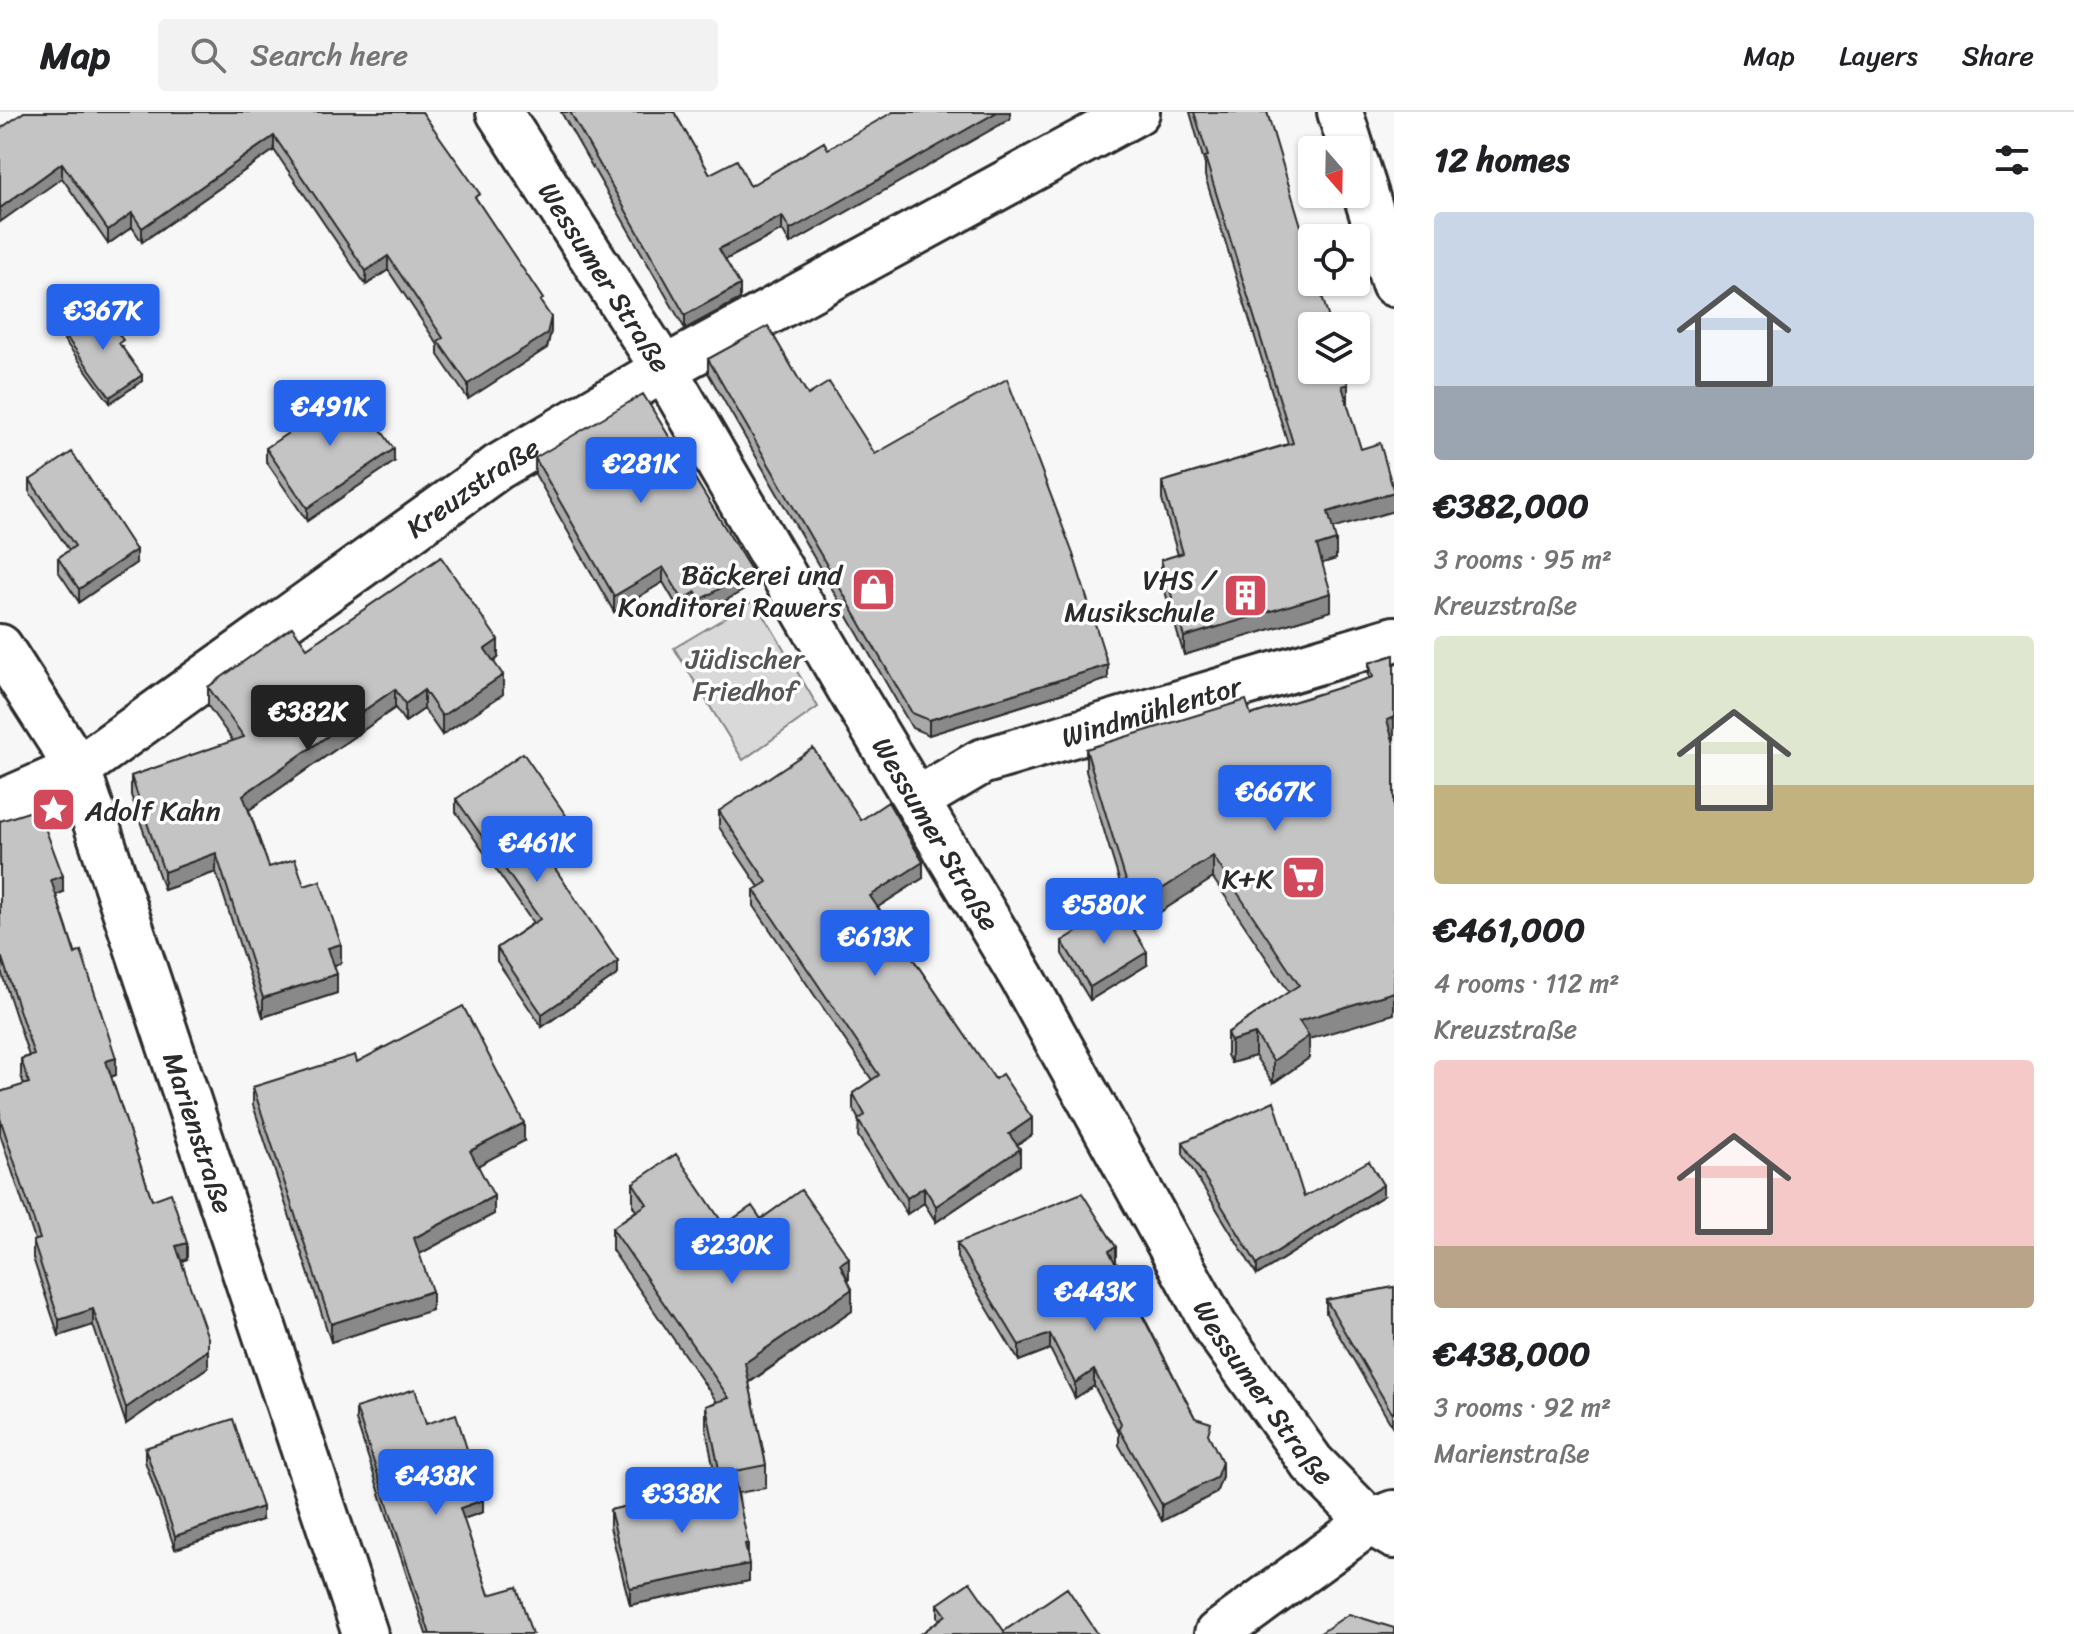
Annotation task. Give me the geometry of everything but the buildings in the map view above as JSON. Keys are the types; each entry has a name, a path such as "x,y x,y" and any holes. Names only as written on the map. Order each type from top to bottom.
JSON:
{"street":[{"name":"Wessumer Straße","path":"499,112 664,369 1022,977 1215,1327 1287,1432 1386,1524"},
{"name":"Kreuzstraße","path":"0,803 78,769 498,467 664,369 1137,112"},
{"path":"1340,112 1348,136"},
{"path":"1370,208 1394,284"},
{"name":"Windmühlentor","path":"917,800 981,762 1394,639"},
{"name":"Marienstraße","path":"0,647 78,769 365,1634"},
{"path":"1217,1634 1386,1524"}],"green space":[{"name":"Jüdischer Friedhof","path":"755,600 818,707 743,760 674,648"}],"place":[{"name":"Bäckerei und Konditorei Rawers","path":"873,590"},
{"name":"VHS / Musikschule","path":"1246,595"},
{"name":"Adolf Kahn","path":"54,810"},
{"name":"K+K","path":"1304,878"}]}
